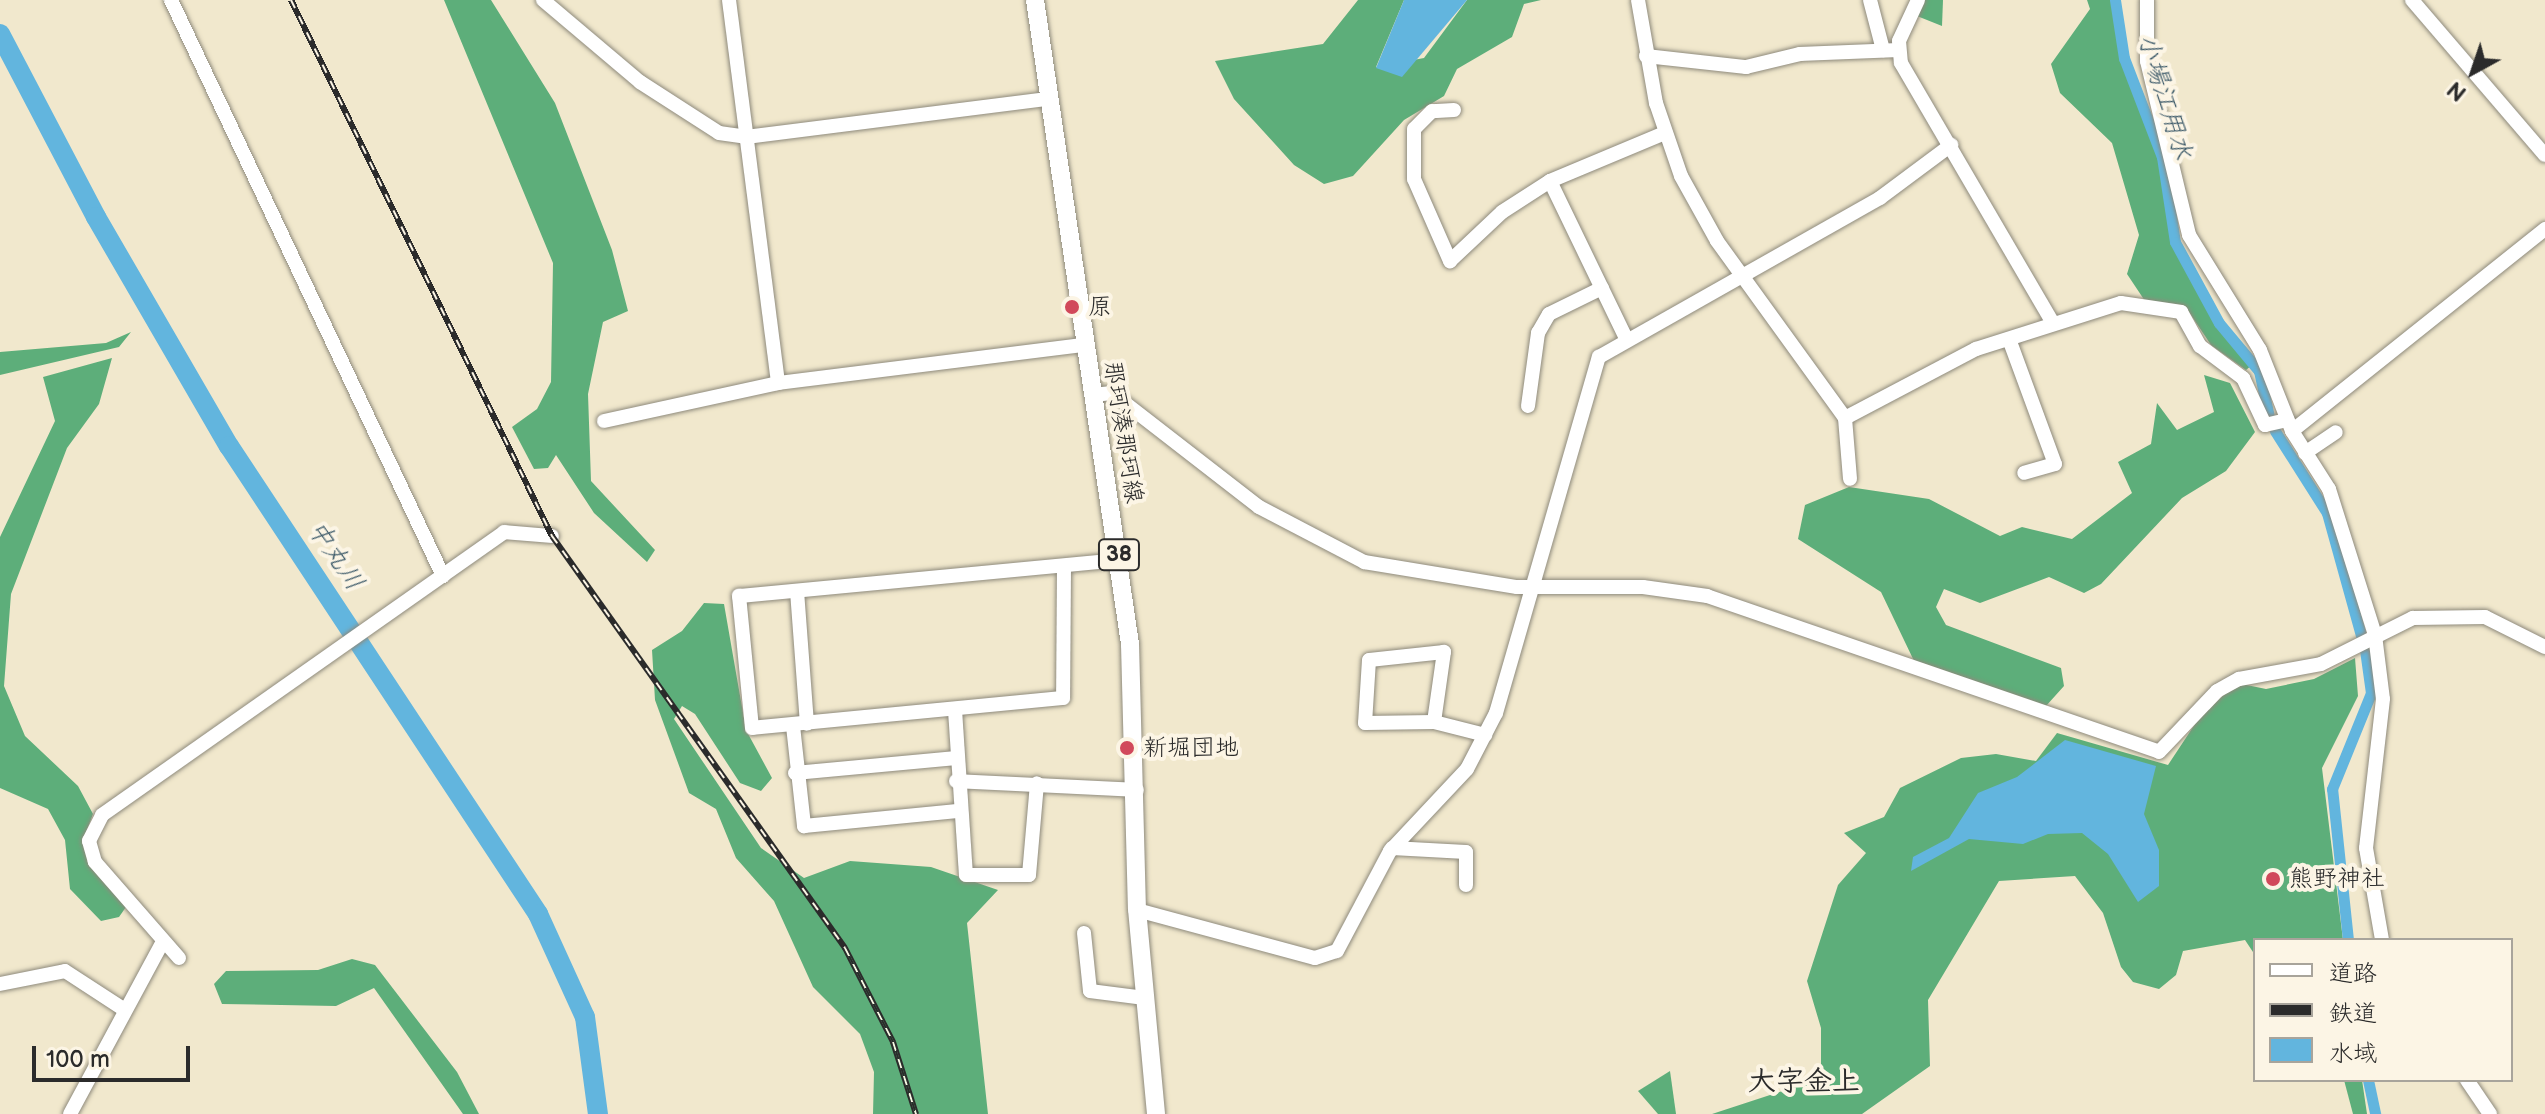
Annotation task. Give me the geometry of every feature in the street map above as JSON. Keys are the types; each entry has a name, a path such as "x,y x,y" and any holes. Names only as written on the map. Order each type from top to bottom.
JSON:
{"main road":[{"name":"那珂湊那珂線","path":"1035,0 1084,345 1120,560 1137,790 1137,910 1156,1114"}],"street":[{"path":"171,0 443,576"},
{"path":"543,0 640,82 719,133 746,137 1048,99"},
{"path":"729,0 778,383"},
{"path":"1638,0 1646,56 1665,133 1717,241 1746,274 1845,418 1850,479"},
{"path":"1870,0 1891,50 1951,145 2053,323"},
{"path":"1891,50 1918,0"},
{"path":"2147,0 2147,61 2189,235 2266,361 2290,426 2340,512 2375,635 2383,699 2366,860 2382,938"},
{"path":"2412,0 2545,155"},
{"path":"1646,56 1746,67 1800,54 1891,50"},
{"path":"1454,110 1432,111 1414,129 1414,179 1450,261 1502,212 1550,181 1665,133"},
{"path":"1137,910 1329,957 1392,848 1467,769 1485,735 1533,587 1587,379 1603,351 1880,198 1951,145"},
{"path":"1550,181 1627,340"},
{"path":"1845,418 2009,339 2106,304 2181,312 2200,346 2243,378 2265,425 2290,426 2316,414 2545,229"},
{"path":"1528,406 1538,333 1549,314 1602,288"},
{"path":"2009,339 2055,464 2024,473"},
{"path":"604,421 778,383 1084,345"},
{"path":"1093,395 1112,393 1227,485 1342,554 1389,568 1533,587 1643,587 1707,596 2053,718 2159,752 2217,691 2239,679 2308,669 2413,618 2485,617 2545,647"},
{"path":"2305,453 2332,436"},
{"path":"179,958 161,945 90,852 102,815 360,637 504,532 552,536"},
{"path":"1064,568 1063,698 752,728 739,596 1064,568 1120,560"},
{"path":"797,591 800,725 795,773 804,826 957,811"},
{"path":"1434,722 1444,652 1369,660 1365,723 1434,722 1485,735"},
{"path":"955,710 957,811 966,875 1029,875 1037,783"},
{"path":"795,773 956,758"},
{"path":"956,781 1137,790"},
{"path":"1392,848 1466,852 1466,885"},
{"path":"1084,933 1090,991 1145,998"},
{"path":"70,1114 122,1008 161,945"},
{"path":"0,984 65,971 122,1008"},
{"path":"2468,1082 2490,1114"}],"green space":[{"path":"444,0 491,0 555,103 612,250 628,311 603,322 588,394 591,481 655,550 647,562 594,513 556,455 548,468 534,469 512,427 537,409 551,382 553,263"},
{"path":"1358,0 1404,0 1376,67 1424,58 1467,0 1541,0 1524,4 1512,37 1457,69 1444,96 1404,120 1353,176 1324,184 1294,165 1234,99 1215,61 1323,44"},
{"path":"1925,0 1943,0 1942,26 1917,16"},
{"path":"2087,0 2112,0 2123,59 2159,157 2174,245 2220,331 2252,365 2246,370 2211,345 2185,306 2145,301 2127,274 2139,235 2112,143 2060,93 2051,64 2090,9"},
{"path":"131,332 119,347 0,375 0,352 106,343"},
{"path":"112,358 99,404 67,448 11,594 4,686 25,736 78,786 93,814 85,835 126,907 119,917 101,921 70,889 65,840 48,809 0,788 0,537 55,421 43,377"},
{"path":"2204,375 2230,383 2255,432 2226,471 2182,498 2101,584 2084,593 2049,577 1980,603 1944,589 1936,607 1946,625 2061,668 2064,686 2046,706 1915,663 1881,592 1798,539 1805,505 1849,487 1929,499 2000,536 2022,527 2072,539 2132,493 2118,462 2151,444 2157,403 2177,430 2214,412"},
{"path":"704,603 724,604 746,730 772,778 761,791 740,783 695,714 682,706 674,719 761,848 804,878 850,861 931,867 998,890 967,923 988,1114 873,1114 874,1072 860,1034 813,987 774,901 736,858 716,809 689,793 655,700 652,650 682,631"},
{"path":"2355,658 2358,696 2322,768 2343,938 2253,938 2253,952 2245,940 2183,951 2176,975 2159,989 2133,982 2121,967 2103,913 2075,876 1999,881 1928,1000 1930,1066 1862,1114 1712,1114 1798,1086 1821,1065 1821,1028 1807,981 1838,885 1866,853 1844,833 1884,817 1900,788 1961,758 1996,754 2036,761 2057,733 2168,765 2199,718 2237,683 2266,689 2314,679"},
{"path":"352,959 375,965 457,1072 479,1114 463,1114 374,988 336,1006 222,1004 214,984 226,971 318,970"},
{"path":"1670,1071 1676,1114 1658,1114 1638,1091"},
{"path":"2345,1082 2362,1082 2367,1114 2353,1114"}],"water":[{"path":"1404,0 1467,0 1402,77 1376,68"},
{"path":"2065,740 2156,766 2144,814 2159,850 2159,886 2138,902 2108,854 2082,833 2048,834 2023,844 1969,839 1911,871 1913,857 1949,838 1978,793 2017,777"}],"waterway":[{"name":"小場江用水","path":"2115,0 2124,58 2162,157 2175,242 2219,323 2259,371 2270,421"},
{"name":"中丸川","path":"0,34 96,217 229,446 538,914 585,1017 598,1114"},
{"name":"小場江用水","path":"2275,431 2327,513 2361,636"},
{"name":"小場江用水","path":"2348,938 2332,789 2371,693 2365,650"},
{"name":"小場江用水","path":"2368,1082 2375,1114"}],"railway":[{"path":"291,0 552,536 845,948 893,1042 916,1114"}],"place":[{"name":"原","path":"1072,307"},
{"name":"新堀団地","path":"1127,748"},
{"name":"熊野神社","path":"2273,879"}],"district":[{"name":"大字金上","path":"1804,1082"}]}
